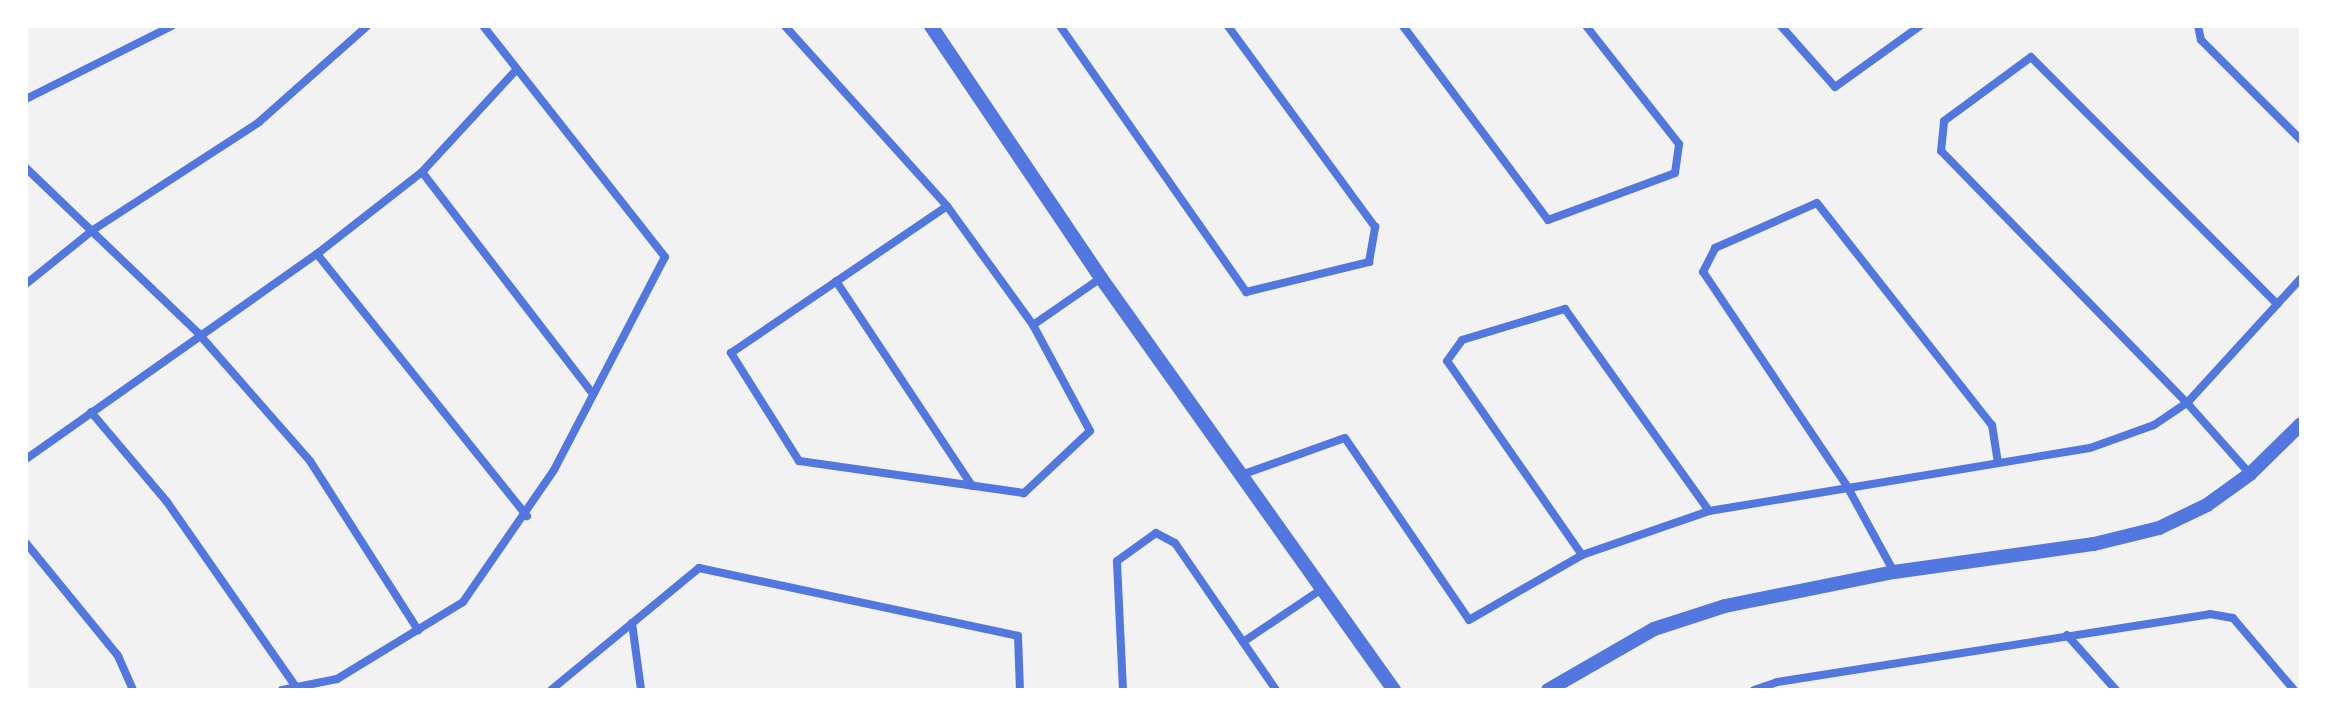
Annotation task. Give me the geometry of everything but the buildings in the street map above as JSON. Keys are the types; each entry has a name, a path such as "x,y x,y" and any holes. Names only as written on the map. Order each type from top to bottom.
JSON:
{"street":[{"path":"26,99 172,26"},
{"path":"26,284 93,230 259,122 367,26"},
{"path":"282,690 337,679 463,602 527,516 665,257 483,26"},
{"path":"785,26 947,206 1033,325 1090,431 1024,493 799,461 731,353 947,206"},
{"path":"931,26 1101,278 1394,690"},
{"path":"1060,26 1246,292 1369,262 1375,227 1228,26"},
{"path":"1403,26 1548,220 1675,173 1679,144 1586,26"},
{"path":"1781,26 1835,87 1920,26"},
{"path":"2198,26 2201,40 2301,140"},
{"path":"2250,474 2187,403 1941,151 1944,121 2031,57 2277,304"},
{"path":"26,459 198,333 317,254 422,172 516,70"},
{"path":"26,168 198,333 310,461 418,630"},
{"path":"422,172 593,394"},
{"path":"1894,572 1847,486 1703,272 1715,248 1817,203 1992,425 1998,462"},
{"path":"317,254 527,516"},
{"path":"1033,325 1101,278"},
{"path":"1240,475 1345,438 1469,620 1582,555 1709,511 2090,448 2154,425 2187,403 2301,278"},
{"path":"836,281 972,486"},
{"path":"1582,555 1447,361 1462,340 1565,309 1709,511"},
{"path":"91,412 167,502 296,687"},
{"path":"1548,690 1654,629 1725,606 1894,572 2094,544 2159,528 2207,505 2250,474 2301,424"},
{"path":"1123,690 1117,561 1156,533 1175,543 1276,690"},
{"path":"26,543 118,656 133,690"},
{"path":"551,690 699,568 1018,636 1020,690"},
{"path":"1243,642 1323,588"},
{"path":"1754,690 1777,682 2210,614 2233,618 2294,690"},
{"path":"632,623 641,690"},
{"path":"2067,635 2116,690"}]}
